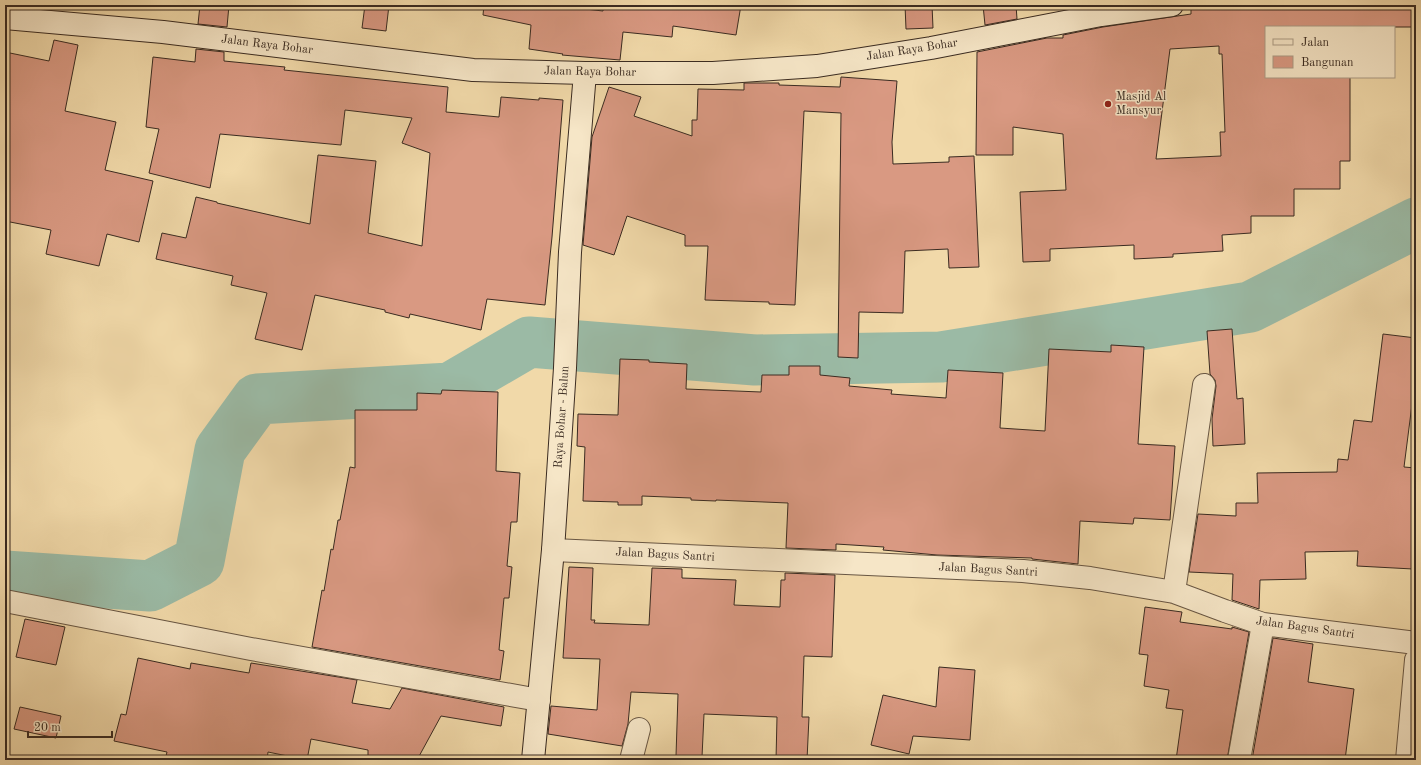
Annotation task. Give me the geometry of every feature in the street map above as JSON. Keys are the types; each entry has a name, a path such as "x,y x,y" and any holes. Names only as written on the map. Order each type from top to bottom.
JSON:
{"street":[{"name":"Jalan Raya Bohar","path":"5,18 163,32 473,70 585,73 713,73 817,66 931,48 1101,15 1172,5"},
{"name":"Raya Bohar - Balun","path":"533,760 553,550 565,368 570,252 585,73"},
{"path":"1174,592 1204,385"},
{"name":"Jalan Bagus Santri","path":"553,550 1023,571 1090,578 1174,592 1263,624 1416,643"},
{"path":"5,601 251,649 539,700"},
{"path":"1239,760 1263,624"},
{"path":"1407,760 1416,660"},
{"path":"631,760 639,729"}],"building":[{"path":"200,5 229,5 227,27 198,24"},
{"path":"365,5 389,5 386,31 362,28"},
{"path":"484,5 550,5 603,11 603,5 741,5 736,35 673,26 672,37 623,32 620,60 562,55 563,54 529,49 531,25 483,15"},
{"path":"905,5 932,5 933,28 906,29"},
{"path":"983,5 1016,5 1017,19 985,25"},
{"path":"1217,5 1416,5 1416,27 1265,26 1265,78 1350,78 1350,161 1340,161 1340,189 1294,189 1294,216 1251,216 1251,233 1222,235 1223,251 1173,254 1173,257 1134,259 1134,245 1050,249 1050,261 1023,262 1020,192 1066,190 1063,134 1013,127 1013,155 976,155 977,52 1047,38 1063,38 1063,35 1103,27 1191,14 1191,9 1217,8","holes":["1219,46 1219,54 1222,54 1225,132 1220,132 1221,156 1156,159 1170,49"]},
{"path":"54,40 78,45 65,111 116,122 105,170 153,181 139,242 107,234 99,266 46,254 51,230 5,221 5,52 49,61"},
{"path":"196,49 224,52 224,61 285,67 284,70 448,87 446,112 499,117 501,97 563,100 545,305 487,299 481,330 410,314 409,318 385,312 385,310 315,295 302,350 255,339 267,293 231,285 233,276 156,259 162,233 186,238 196,197 310,224 318,155 376,161 368,233 422,246 430,153 402,143 412,118 345,110 341,145 220,134 210,188 149,173 159,129 146,127 153,57 195,62"},
{"path":"841,77 897,81 892,142 893,164 949,162 949,157 974,156 979,267 949,268 948,249 905,251 903,313 859,312 858,358 838,357 841,113 804,111 795,305 769,304 769,302 705,300 708,246 685,246 685,235 627,216 614,255 583,245 592,137 609,87 641,97 634,116 692,136 692,120 697,120 698,89 744,90 744,83 779,83 779,85 840,87"},
{"path":"1232,329 1237,399 1243,398 1245,444 1213,446 1212,419 1216,386 1215,380 1210,374 1207,331"},
{"path":"1383,334 1416,338 1416,373 1404,467 1416,468 1416,564 1413,564 1413,569 1357,566 1358,551 1305,552 1306,579 1260,580 1259,609 1232,600 1233,574 1189,572 1198,514 1236,516 1236,503 1258,503 1257,473 1337,472 1338,459 1348,460 1354,420 1372,422"},
{"path":"1111,345 1144,347 1138,444 1175,446 1170,520 1134,518 1133,524 1080,521 1078,564 1032,558 937,555 883,550 884,547 836,544 836,550 786,548 788,503 691,500 691,498 642,496 642,505 618,505 618,502 583,501 585,447 577,446 578,414 618,415 620,359 687,364 686,389 761,392 762,375 789,375 789,366 820,366 820,375 850,378 849,386 892,390 891,394 946,398 948,370 1003,373 1000,428 1045,431 1049,349 1111,352"},
{"path":"442,390 498,392 496,471 520,473 517,522 511,522 507,566 512,567 509,598 504,598 499,650 504,651 500,680 312,647 322,590 324,591 331,549 333,550 350,467 355,468 355,410 417,410 417,393 441,394"},
{"path":"569,567 593,568 591,620 595,620 594,623 649,625 652,568 682,569 682,578 736,580 734,605 780,607 781,580 785,580 785,573 835,575 832,657 804,656 802,717 809,717 807,760 776,760 777,717 704,714 702,757 676,756 678,694 631,692 628,724 622,746 548,734 551,706 597,710 600,659 563,658"},
{"path":"1145,607 1182,612 1180,622 1232,629 1232,627 1249,632 1227,760 1176,760 1183,710 1166,708 1169,690 1144,686 1148,655 1139,654"},
{"path":"25,619 65,627 56,665 16,657"},
{"path":"1273,638 1313,644 1308,682 1354,689 1345,760 1252,760"},
{"path":"138,658 190,669 191,663 249,673 251,663 357,680 352,703 390,709 402,688 504,707 501,726 441,716 417,760 368,760 368,750 311,739 307,760 268,752 267,760 165,760 167,752 114,741 121,714 126,715"},
{"path":"939,667 975,670 970,740 913,736 909,754 871,745 883,695 936,707"},
{"path":"20,707 61,716 56,738 14,729"}],"waterway":[{"path":"5,576 150,586 199,561 220,450 257,399 450,388 529,342 755,360 941,357 1250,307 1416,223"}],"place":[{"name":"Masjid Al Mansyur","path":"1108,104"}]}
